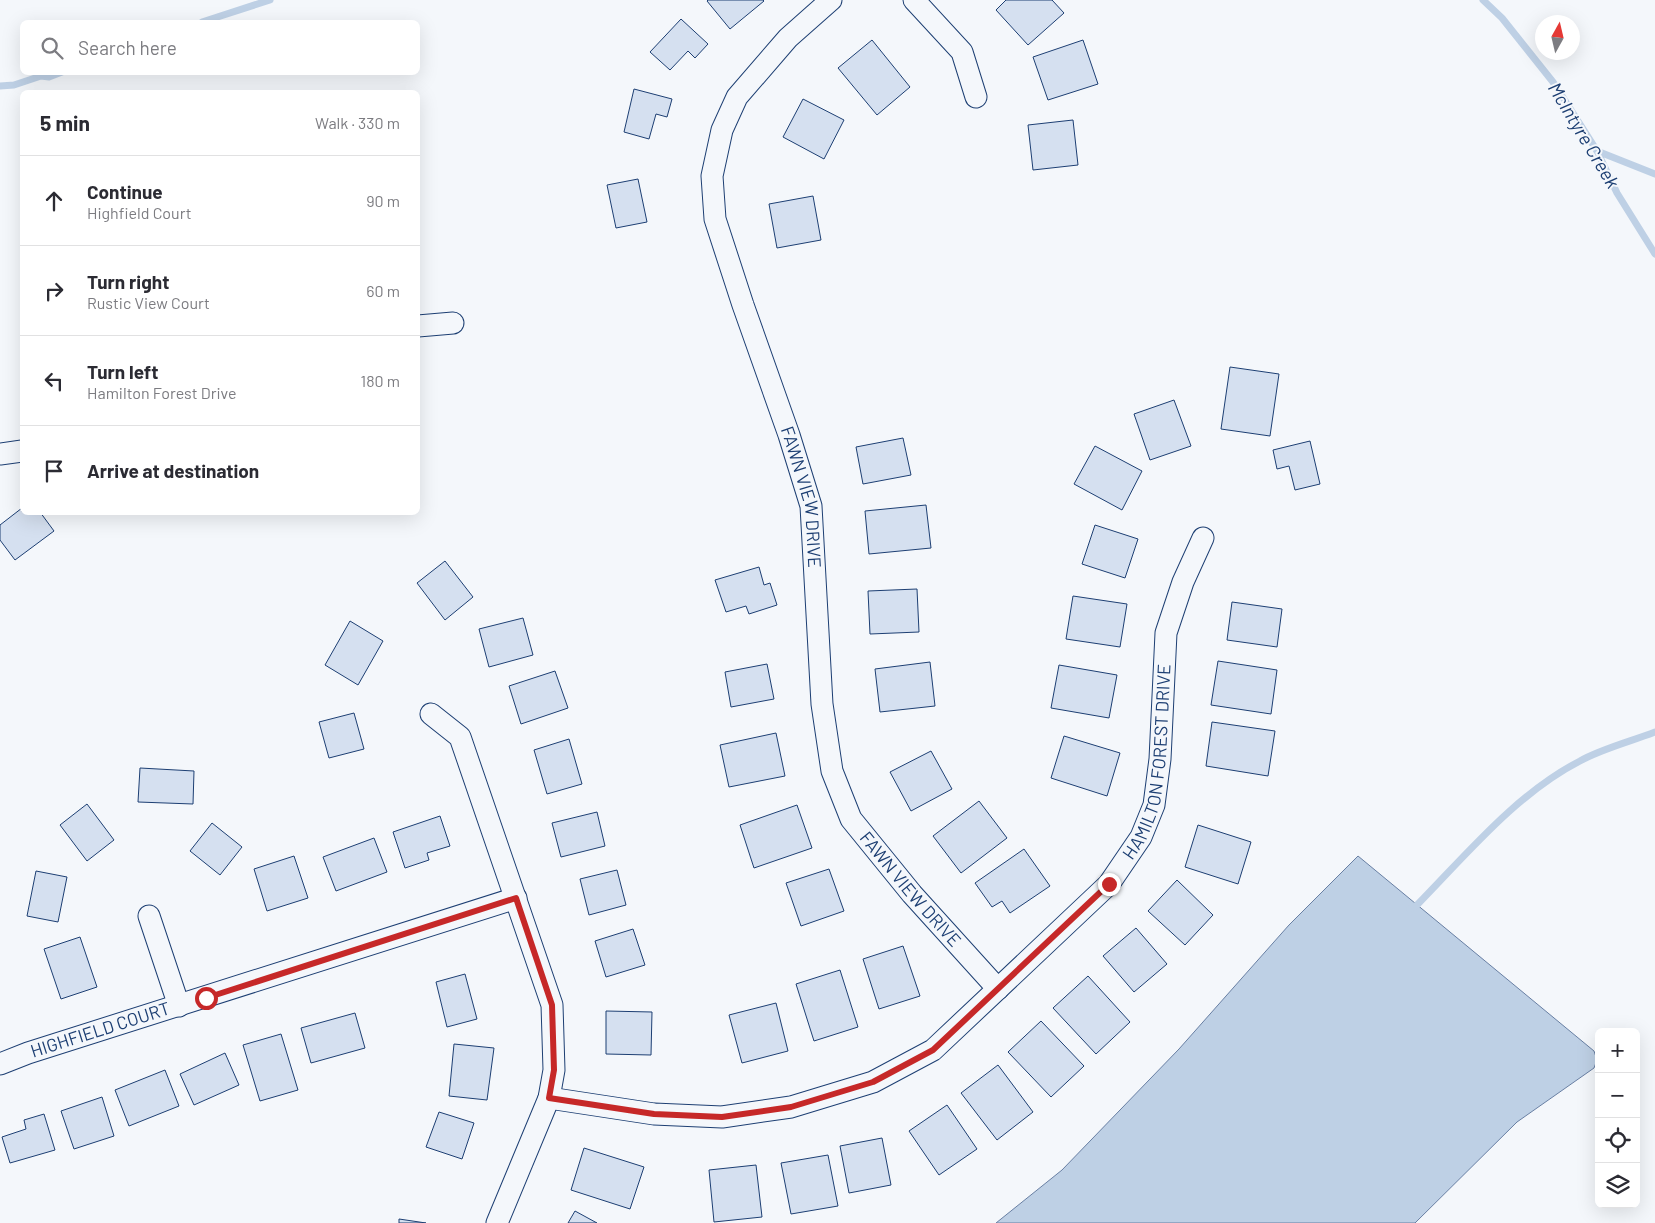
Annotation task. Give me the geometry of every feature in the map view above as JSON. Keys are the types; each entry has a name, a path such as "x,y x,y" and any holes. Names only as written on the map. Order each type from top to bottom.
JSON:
{"street":[{"name":"FAWN VIEW DRIVE","path":"831,0 788,38 737,97 722,130 712,176 715,220 742,305 789,435 811,506 822,704 832,771 851,819 912,894 998,989"},
{"path":"914,0 962,52 976,97"},
{"path":"420,326 453,323"},
{"path":"0,454 20,451"},
{"name":"HAMILTON FOREST DRIVE","path":"549,1098 654,1114 722,1117 791,1107 873,1082 933,1050 1109,884 1141,837 1154,805 1160,759 1166,633 1183,582 1203,538"},
{"path":"431,714 460,736 552,1005 554,1070 549,1098 497,1223"},
{"name":"HIGHFIELD COURT","path":"0,1064 28,1053 516,898"},
{"path":"149,916 179,1006"}],"water":[{"path":"1358,856 1594,1051 1594,1068 1517,1122 1415,1223 996,1223 1062,1170 1179,1049 1289,925"}],"building":[{"path":"708,0 763,0 764,1 730,29"},
{"path":"1006,0 1052,0 1064,13 1028,45 996,10"},
{"path":"681,19 708,44 695,58 688,51 670,70 650,52"},
{"path":"872,40 910,87 877,115 838,68"},
{"path":"1083,40 1098,84 1048,100 1033,57"},
{"path":"634,89 672,99 667,117 656,114 649,139 624,132"},
{"path":"803,99 844,120 824,159 783,137"},
{"path":"1073,120 1078,165 1033,170 1028,125"},
{"path":"638,179 647,222 616,228 607,185"},
{"path":"813,196 821,240 777,248 769,204"},
{"path":"1230,367 1279,374 1270,436 1221,429"},
{"path":"1174,400 1191,446 1150,460 1134,414"},
{"path":"903,438 911,475 863,484 856,447"},
{"path":"1310,441 1320,484 1295,490 1289,466 1277,469 1273,450"},
{"path":"1095,446 1142,471 1122,510 1074,484"},
{"path":"926,505 931,548 869,554 865,511"},
{"path":"20,510 20,515 42,515 54,531 15,560 0,540 0,525"},
{"path":"1095,525 1138,539 1125,578 1082,564"},
{"path":"445,561 473,597 445,620 417,583"},
{"path":"759,567 764,585 770,583 777,605 749,614 746,606 726,612 715,580"},
{"path":"917,589 919,632 870,634 868,591"},
{"path":"1073,596 1127,604 1120,647 1066,639"},
{"path":"1232,602 1282,609 1277,647 1227,640"},
{"path":"523,618 533,655 489,667 479,629"},
{"path":"350,621 383,641 358,685 325,665"},
{"path":"1218,661 1277,670 1271,714 1211,705"},
{"path":"930,662 935,706 880,712 875,669"},
{"path":"767,664 774,699 731,707 725,672"},
{"path":"1059,665 1117,675 1109,718 1051,708"},
{"path":"555,671 568,708 521,724 509,686"},
{"path":"354,713 364,749 329,758 319,722"},
{"path":"1212,722 1275,731 1268,776 1206,766"},
{"path":"776,733 785,776 729,787 720,745"},
{"path":"1064,736 1120,753 1107,796 1051,778"},
{"path":"569,739 582,784 547,794 534,750"},
{"path":"931,751 952,789 911,811 890,772"},
{"path":"140,768 194,771 193,804 138,802"},
{"path":"979,801 1007,838 961,873 933,836"},
{"path":"87,804 114,840 87,861 60,825"},
{"path":"797,805 812,848 754,868 740,825"},
{"path":"597,812 605,846 561,857 552,823"},
{"path":"440,816 450,846 427,853 429,860 405,868 393,832"},
{"path":"212,823 242,847 220,875 190,851"},
{"path":"1198,825 1251,842 1238,884 1185,867"},
{"path":"374,838 387,872 336,891 323,857"},
{"path":"1024,849 1050,886 1010,913 1002,901 992,907 975,883"},
{"path":"294,856 308,898 267,911 254,869"},
{"path":"829,869 844,911 801,926 786,883"},
{"path":"617,870 626,905 589,915 580,879"},
{"path":"36,871 67,877 58,922 27,916"},
{"path":"1177,880 1213,915 1185,945 1148,911"},
{"path":"1136,928 1167,964 1134,992 1103,956"},
{"path":"633,929 645,965 606,977 595,941"},
{"path":"80,937 97,987 61,999 44,949"},
{"path":"903,946 920,996 879,1009 863,959"},
{"path":"840,970 858,1027 814,1041 796,984"},
{"path":"465,974 477,1019 447,1027 436,982"},
{"path":"1088,976 1130,1022 1096,1054 1053,1008"},
{"path":"776,1003 788,1051 742,1063 729,1015"},
{"path":"606,1011 652,1012 651,1055 606,1054"},
{"path":"355,1013 365,1048 311,1063 301,1028"},
{"path":"1041,1021 1084,1066 1051,1097 1008,1052"},
{"path":"281,1034 298,1090 260,1101 243,1045"},
{"path":"454,1044 494,1048 487,1100 449,1096"},
{"path":"225,1053 239,1085 194,1105 180,1074"},
{"path":"998,1065 1033,1112 997,1140 961,1093"},
{"path":"165,1070 179,1106 129,1126 115,1090"},
{"path":"102,1097 114,1136 74,1149 61,1111"},
{"path":"947,1105 977,1149 939,1175 909,1131"},
{"path":"439,1112 474,1123 462,1159 426,1147"},
{"path":"44,1114 55,1150 10,1163 2,1137 26,1129 24,1120"},
{"path":"882,1138 891,1185 849,1193 840,1146"},
{"path":"584,1148 644,1167 630,1209 571,1190"},
{"path":"828,1155 838,1206 791,1214 781,1163"},
{"path":"756,1165 762,1217 714,1222 709,1170"},
{"path":"575,1211 597,1223 568,1223"},
{"path":"399,1219 426,1223 399,1223"}],"waterway":[{"name":"McIntyre Creek","path":"208,20 270,0"},
{"name":"McIntyre Creek","path":"1483,0 1502,18 1553,82 1597,151 1617,193 1655,254"},
{"name":"McIntyre Creek","path":"0,86 14,85 41,76 49,77 54,75"},
{"path":"1597,151 1655,174"},
{"path":"1410,909 1417,905 1493,826 1535,790 1588,757 1655,732"}],"route":[{"path":"206,998 516,898 552,1005 554,1070 549,1098 654,1114 722,1117 791,1107 873,1082 933,1050 1109,884"}]}
